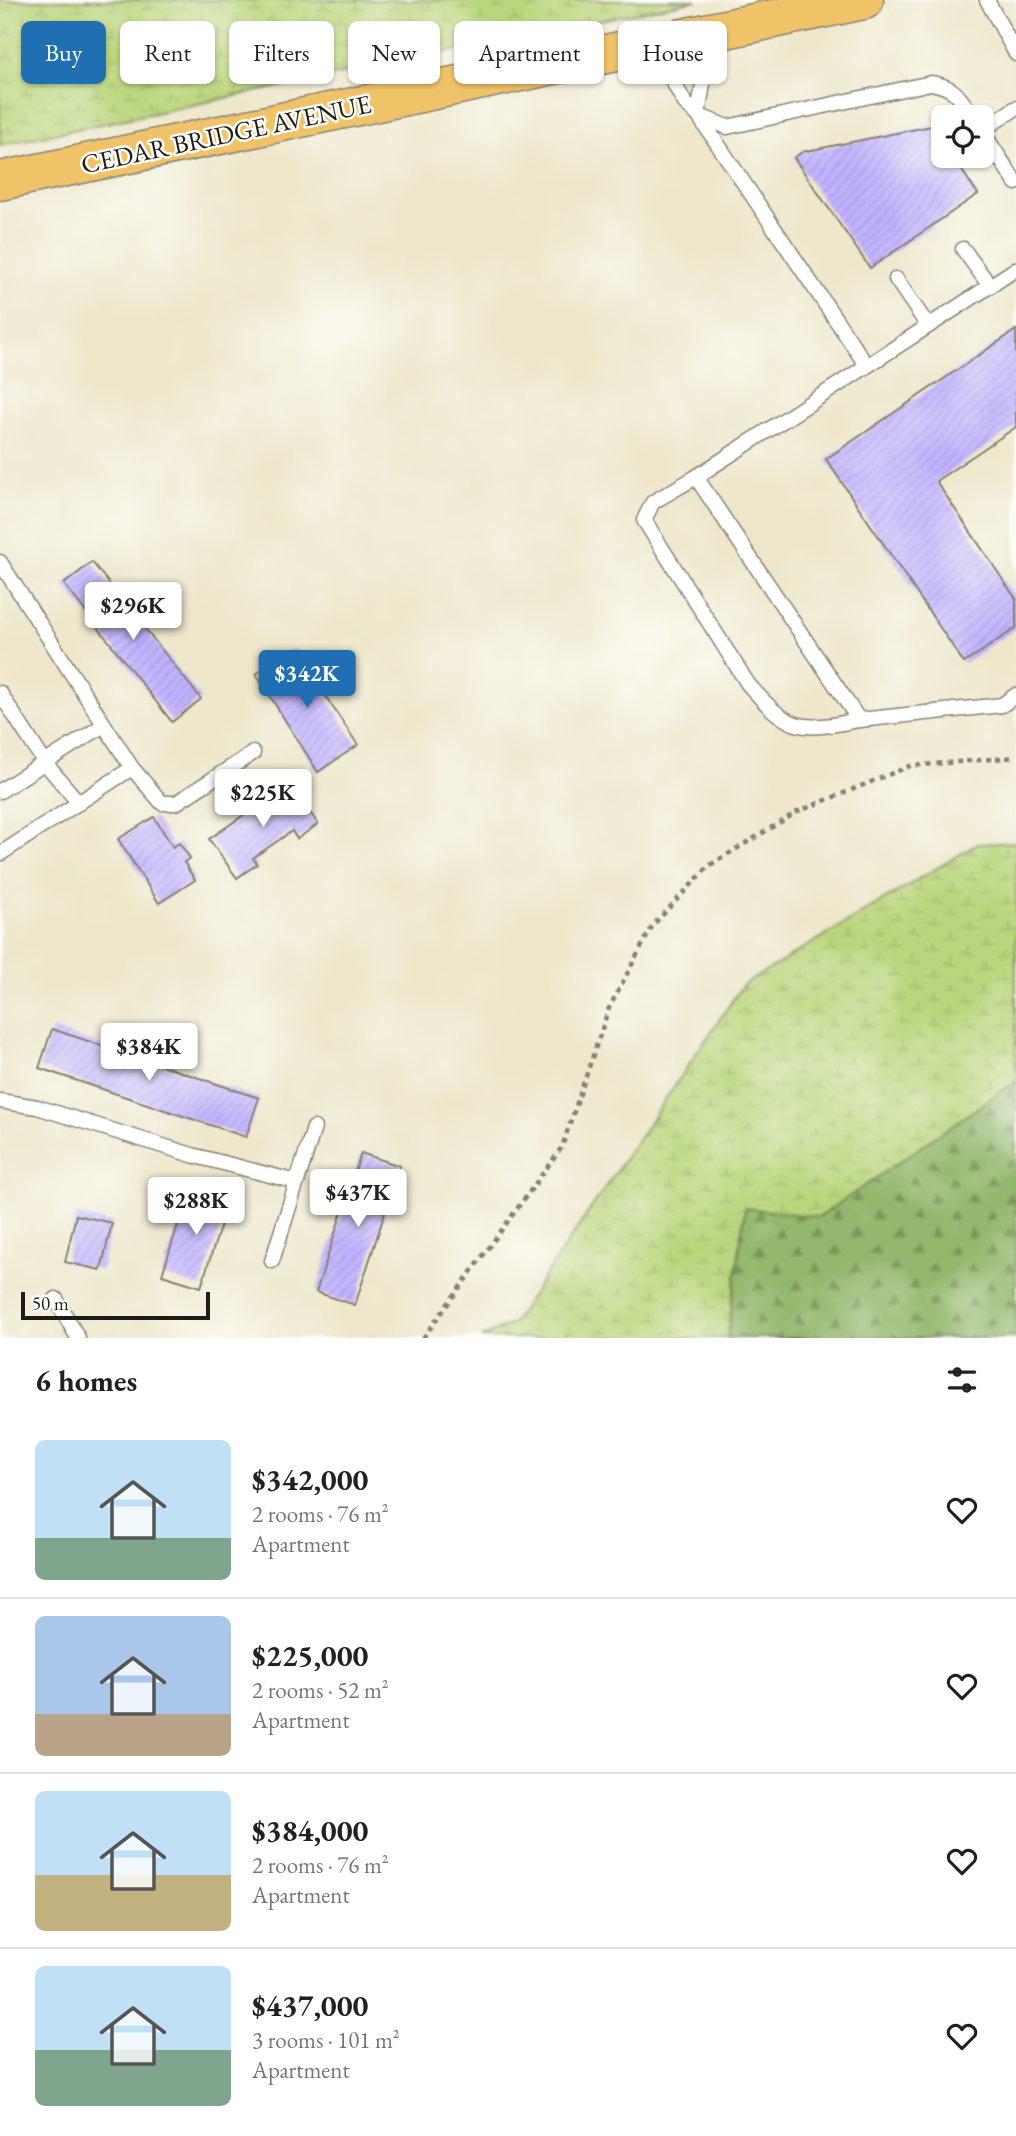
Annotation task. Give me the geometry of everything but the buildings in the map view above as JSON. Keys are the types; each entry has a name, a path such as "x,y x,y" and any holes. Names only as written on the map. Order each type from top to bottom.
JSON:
{"main road":[{"name":"CEDAR BRIDGE AVENUE","path":"727,29 864,0"},
{"name":"CEDAR BRIDGE AVENUE","path":"0,181 618,52"}],"lane":[{"path":"987,0 1016,54"},
{"path":"698,115 727,127 930,83 947,85 963,105"},
{"path":"674,84 685,103 698,115 867,366"},
{"path":"698,115 703,84"},
{"path":"994,123 1016,108"},
{"path":"994,149 1016,183"},
{"path":"963,249 990,286"},
{"path":"1016,269 696,477 653,502 644,520 748,684 767,705 792,725 827,727 859,720 1002,705 1016,695"},
{"path":"896,279 928,326"},
{"path":"696,477 859,720"},
{"path":"0,562 132,768 162,803 176,803 253,753"},
{"path":"0,693 45,763 79,803"},
{"path":"0,792 104,725"},
{"path":"0,854 132,768"},
{"path":"0,1101 37,1107 192,1155 297,1182"},
{"path":"272,1261 314,1128"},
{"path":"56,1299 78,1338"}],"path":[{"path":"424,1338 562,1147 609,1008 653,925 710,865 797,812 910,766 1016,757"}],"green space":[{"path":"0,0 697,0 596,21 454,21 454,51 440,53 440,21 348,21 348,73 334,76 334,21 229,21 229,84 293,84 0,145"},
{"path":"1016,842 1016,1081 819,1217 745,1208 727,1338 481,1338 513,1323 743,985 977,844"},
{"path":"1016,1081 1016,1338 727,1338 745,1208 820,1216"}]}
